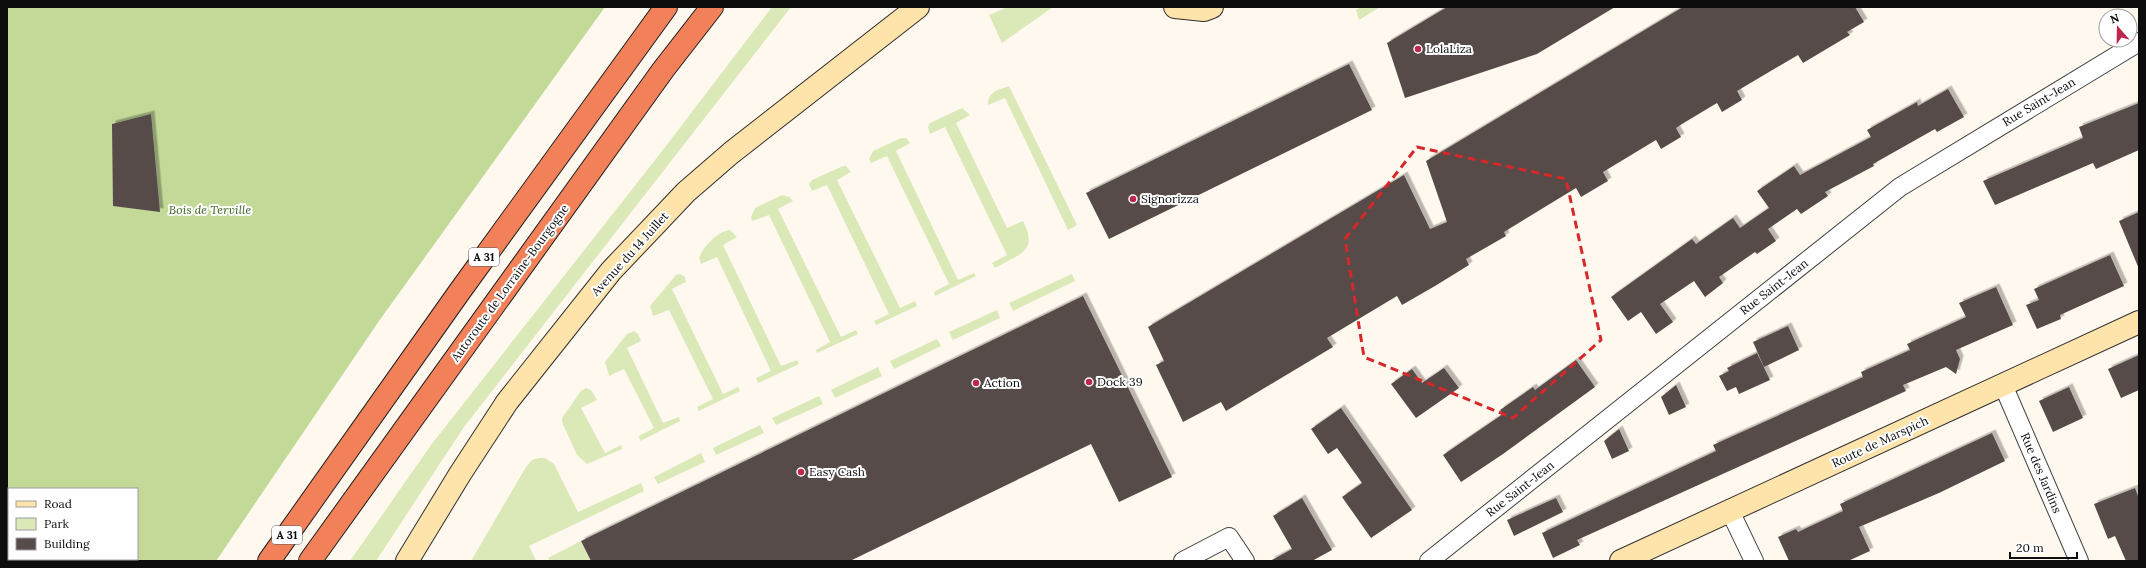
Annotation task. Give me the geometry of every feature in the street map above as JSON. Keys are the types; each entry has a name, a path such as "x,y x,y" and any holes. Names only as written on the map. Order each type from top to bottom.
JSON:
{"highway":[{"name":"A 31","path":"269,561 460,291 666,7"},
{"name":"Autoroute de Lorraine-Bourgogne","path":"310,561 663,70 712,7"},
{"path":"663,70 726,7"}],"main road":[{"name":"Avenue du 14 Juillet","path":"407,561 460,474 507,402 611,271 686,192 731,153 918,7"},
{"path":"1175,7 1204,10 1212,7"},
{"name":"Route de Marspich","path":"1621,561 2139,322"}],"street":[{"name":"Rue Saint-Jean","path":"1429,561 1900,188 2139,42"},
{"name":"Rue des Jardins","path":"2003,385 2079,561"},
{"path":"1730,511 1754,561"},
{"path":"1183,561 1229,537 1245,561"}],"highlighted area":[{"path":"1417,147 1566,179 1601,340 1513,418 1364,357 1345,239"}],"green space":[{"name":"Bois de Terville","path":"7,7 605,7 379,321 216,561 7,561"},
{"path":"772,7 791,7 464,427 376,561 350,561 431,445 659,155"},
{"path":"1008,7 1053,7 1002,43 989,15"},
{"path":"1361,7 1380,7 1359,20 1356,10"},
{"path":"1009,86 1077,225 1068,230 1005,98 988,105 988,100 994,92"},
{"path":"962,108 970,115 956,123 1007,228 1023,221 1029,239 1028,246 1024,251 995,268 992,263 1007,255 945,127 930,134 928,127 930,123"},
{"path":"901,138 906,138 910,143 896,151 958,280 974,273 976,276 935,296 934,292 949,284 887,156 871,163 869,159 873,151"},
{"path":"846,166 851,172 837,180 900,308 915,301 917,306 876,325 874,321 889,314 827,185 812,191 809,184 812,180"},
{"path":"782,195 789,197 793,201 778,209 841,337 856,330 858,334 817,353 816,350 830,342 769,215 752,221 751,217 755,208"},
{"path":"730,230 737,237 723,245 781,366 797,360 799,364 758,383 756,378 771,371 717,257 701,264 699,258 704,249 716,236"},
{"path":"680,274 685,277 686,282 672,289 723,394 738,387 740,391 699,411 697,407 713,399 669,310 653,316 650,306 676,275"},
{"path":"1072,274 1075,281 1013,311 1009,303"},
{"path":"997,310 1000,318 953,340 949,332"},
{"path":"634,331 638,334 641,341 627,348 663,423 679,417 680,421 640,441 639,436 654,428 624,369 609,376 605,362 627,334"},
{"path":"937,339 941,346 894,369 890,361"},
{"path":"878,367 882,376 835,398 831,390"},
{"path":"586,388 591,390 597,400 581,408 605,453 621,445 622,449 587,464 577,455 562,422 562,418 581,391"},
{"path":"819,396 823,404 776,425 772,418"},
{"path":"760,425 764,433 716,455 713,448"},
{"path":"701,453 705,462 658,484 654,477"},
{"path":"545,458 554,464 578,512 641,483 644,491 529,546 536,561 471,561 526,467 532,460"},
{"path":"581,541 591,561 550,561 548,558"}],"building":[{"path":"1447,7 1615,7 1537,54 1405,98 1387,43"},
{"path":"1683,7 1855,7 1864,22 1847,32 1850,35 1803,63 1798,55 1737,91 1742,100 1722,112 1717,103 1682,124 1676,128 1681,137 1661,149 1656,140 1603,172 1608,181 1581,197 1576,188 1504,232 1506,236 1466,259 1469,265 1435,286 1402,305 1397,296 1327,338 1333,347 1226,411 1221,402 1183,422 1156,365 1164,361 1148,327 1404,175 1430,229 1447,222 1426,161"},
{"path":"1349,64 1372,110 1109,239 1086,193"},
{"path":"1948,89 1964,117 1937,132 1935,129 1873,164 1874,166 1825,192 1828,196 1801,214 1797,209 1768,229 1776,241 1757,254 1755,252 1719,277 1723,283 1705,297 1694,281 1660,304 1673,322 1656,334 1641,312 1628,321 1611,297 1692,239 1696,244 1733,218 1740,228 1769,208 1757,191 1794,166 1800,175 1871,137 1867,130 1917,102 1918,106"},
{"path":"2139,103 2139,150 2096,169 2093,163 1995,205 1983,181 2083,138 2079,127"},
{"path":"151,114 160,212 113,206 112,124"},
{"path":"2139,212 2139,269 2119,221"},
{"path":"2110,255 2124,286 2060,315 2061,319 2037,329 2026,305 2039,300 2034,289"},
{"path":"1996,287 2013,325 1956,350 1960,359 1956,374 1946,367 1903,385 1906,391 1577,540 1580,545 1553,558 1542,533 1716,451 1713,445 1863,377 1861,372 1910,350 1907,344 1966,317 1959,303"},
{"path":"1083,296 1172,477 1119,502 1091,444 850,561 591,561 581,541"},
{"path":"1788,326 1799,350 1764,367 1753,342"},
{"path":"1757,353 1770,380 1739,394 1736,387 1727,391 1719,376 1729,371 1727,368"},
{"path":"2139,355 2139,390 2121,398 2108,369"},
{"path":"1576,360 1595,387 1503,454 1461,482 1443,455 1503,414 1500,410 1533,387 1535,390"},
{"path":"1444,368 1459,388 1416,418 1391,384 1412,369 1422,383"},
{"path":"1676,385 1686,407 1669,415 1661,397"},
{"path":"2069,387 2083,418 2053,432 2039,401"},
{"path":"1341,408 1412,510 1371,538 1342,497 1362,483 1337,448 1328,454 1311,429"},
{"path":"1619,429 1629,451 1612,459 1604,441"},
{"path":"1992,433 2005,461 1939,493 1859,527 1870,551 1848,561 1789,561 1778,537 1796,529 1798,532 1843,511 1840,504"},
{"path":"2135,488 2139,499 2139,561 2126,561 2115,536 2108,539 2094,504"},
{"path":"1302,498 1332,550 1312,561 1270,561 1292,549 1273,516"},
{"path":"1556,498 1563,512 1514,536 1507,520"}],"place":[{"name":"LolaLiza","path":"1418,49"},
{"name":"Signorizza","path":"1133,199"},
{"name":"Dock 39","path":"1089,382"},
{"name":"Action","path":"976,383"},
{"name":"Easy Cash","path":"801,472"}]}
